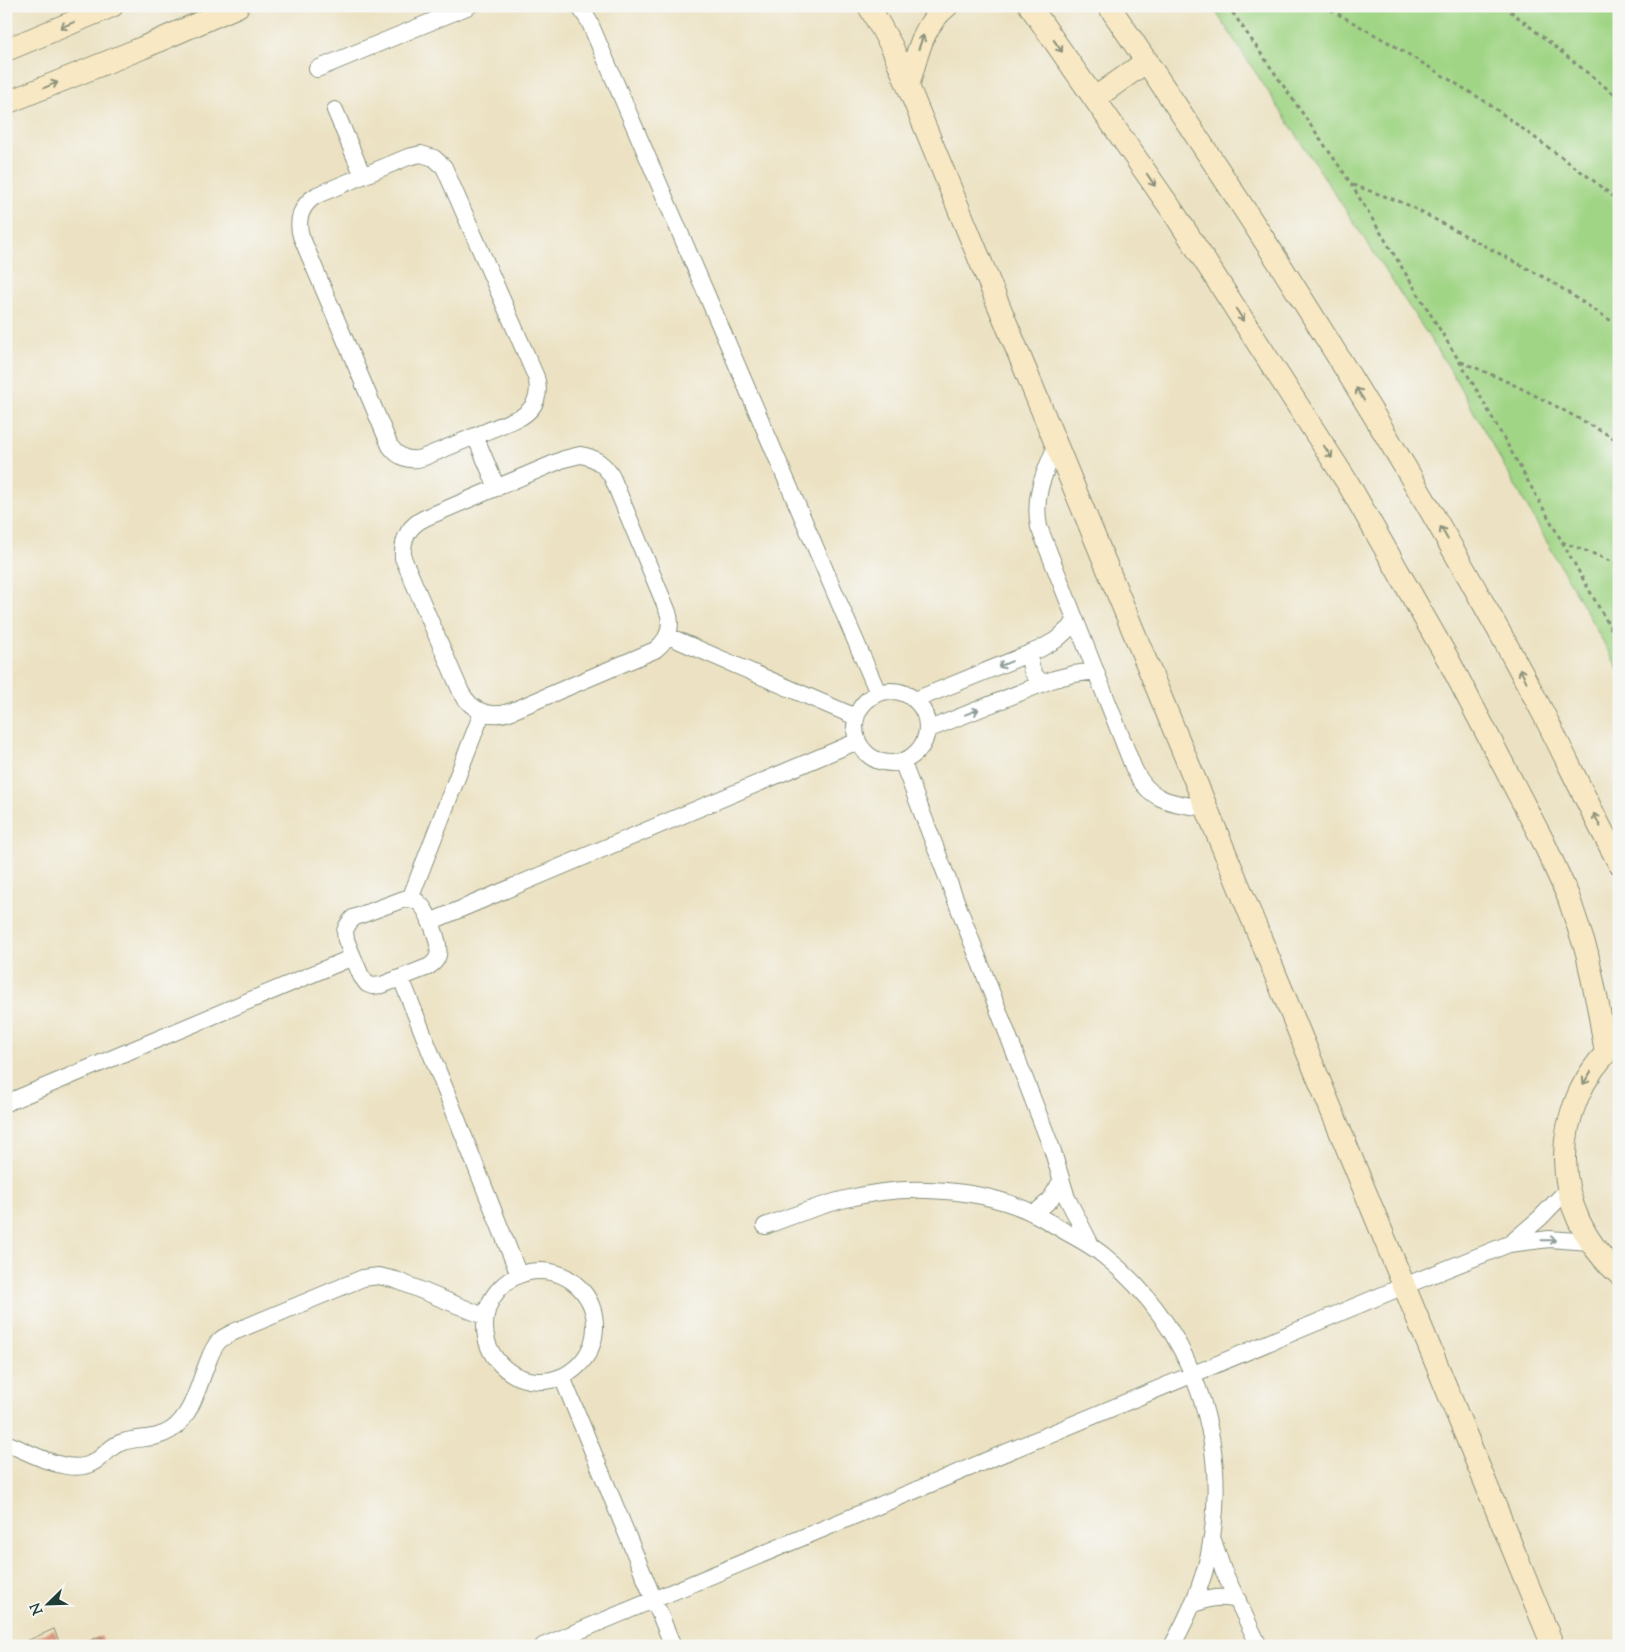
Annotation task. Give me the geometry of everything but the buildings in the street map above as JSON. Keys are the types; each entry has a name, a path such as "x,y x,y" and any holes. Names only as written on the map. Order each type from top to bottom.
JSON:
{"main road":[{"path":"6,50 112,6"},
{"path":"6,104 238,6"},
{"path":"869,6 892,47 1552,1646"},
{"path":"908,86 924,34 931,22 947,6"},
{"path":"1030,6 1174,213 1344,477 1449,661 1543,841 1568,896 1586,952 1599,1011 1612,1047 1592,1069 1573,1106 1565,1147 1568,1189 1573,1208 1590,1242 1619,1274"},
{"path":"1109,6 1234,192 1310,312 1430,510 1540,708 1619,863"},
{"path":"1095,98 1147,61"}],"street":[{"path":"317,69 469,6"},
{"path":"580,6 589,21 878,693"},
{"path":"335,110 363,176"},
{"path":"414,155 428,155 440,162 447,173 538,384 538,397 532,409 521,417 417,459 402,457 390,446 302,236 299,224 299,218 304,207 312,198 363,176 414,155"},
{"path":"475,436 497,488"},
{"path":"1056,446 1039,490 1036,508 1037,518 1134,769 1143,786 1166,801 1205,808"},
{"path":"572,456 588,456 602,464 612,477 668,612 670,624 668,636 655,650 521,707 497,715 482,713 470,705 461,692 406,566 403,550 407,533 418,521 572,456"},
{"path":"915,700 1032,653 1056,640 1076,622"},
{"path":"668,636 856,717"},
{"path":"1032,653 1030,658 1032,671 1044,684"},
{"path":"927,730 1044,684 1074,674 1096,671"},
{"path":"894,691 901,692 915,700 924,714 927,730 922,746 910,757 902,761 884,762 876,759 863,749 858,741 855,725 856,717 864,702 878,693 894,691"},
{"path":"410,899 482,713"},
{"path":"430,922 858,741"},
{"path":"902,761 1049,1140 1061,1181 1074,1214 1091,1246"},
{"path":"410,899 421,904 430,922 439,948 437,959 428,967 401,978 378,986 367,984 361,976 345,935 345,930 353,918 399,900 410,899"},
{"path":"6,1103 353,957"},
{"path":"401,978 519,1275"},
{"path":"1034,1214 1050,1200 1061,1181"},
{"path":"1509,1244 1540,1218 1568,1189"},
{"path":"765,1226 816,1206 843,1198 899,1190 955,1192 992,1200 1034,1214 1091,1246 1124,1272 1153,1304 1172,1331 1194,1374 1207,1417 1215,1466 1216,1493 1212,1538 1204,1572 1193,1605 1172,1646"},
{"path":"543,1646 1404,1286 1509,1244 1549,1239 1590,1242"},
{"path":"539,1270 560,1274 578,1286 585,1293 590,1303 594,1313 595,1324 592,1346 580,1364 562,1377 541,1381 520,1377 502,1366 490,1348 486,1338 486,1317 494,1296 509,1280 519,1275 539,1270"},
{"path":"6,1443 60,1465 74,1468 94,1462 120,1443 151,1439 166,1433 179,1424 188,1411 210,1357 220,1341 236,1331 362,1278 379,1276 396,1280 486,1317"},
{"path":"562,1377 673,1646"},
{"path":"1212,1538 1223,1570 1259,1646"},
{"path":"1193,1605 1215,1597 1227,1597 1238,1600"}],"path":[{"path":"1228,6 1352,185 1459,361 1619,643"},
{"path":"1324,6 1393,45 1486,102 1590,178 1619,202"},
{"path":"1504,6 1619,98"},
{"path":"1352,185 1404,203 1452,228 1549,280 1619,326"},
{"path":"1459,361 1493,374 1619,441"},
{"path":"1562,542 1619,565"}],"green space":[{"path":"1212,6 1619,6 1619,670 1448,366"}]}
